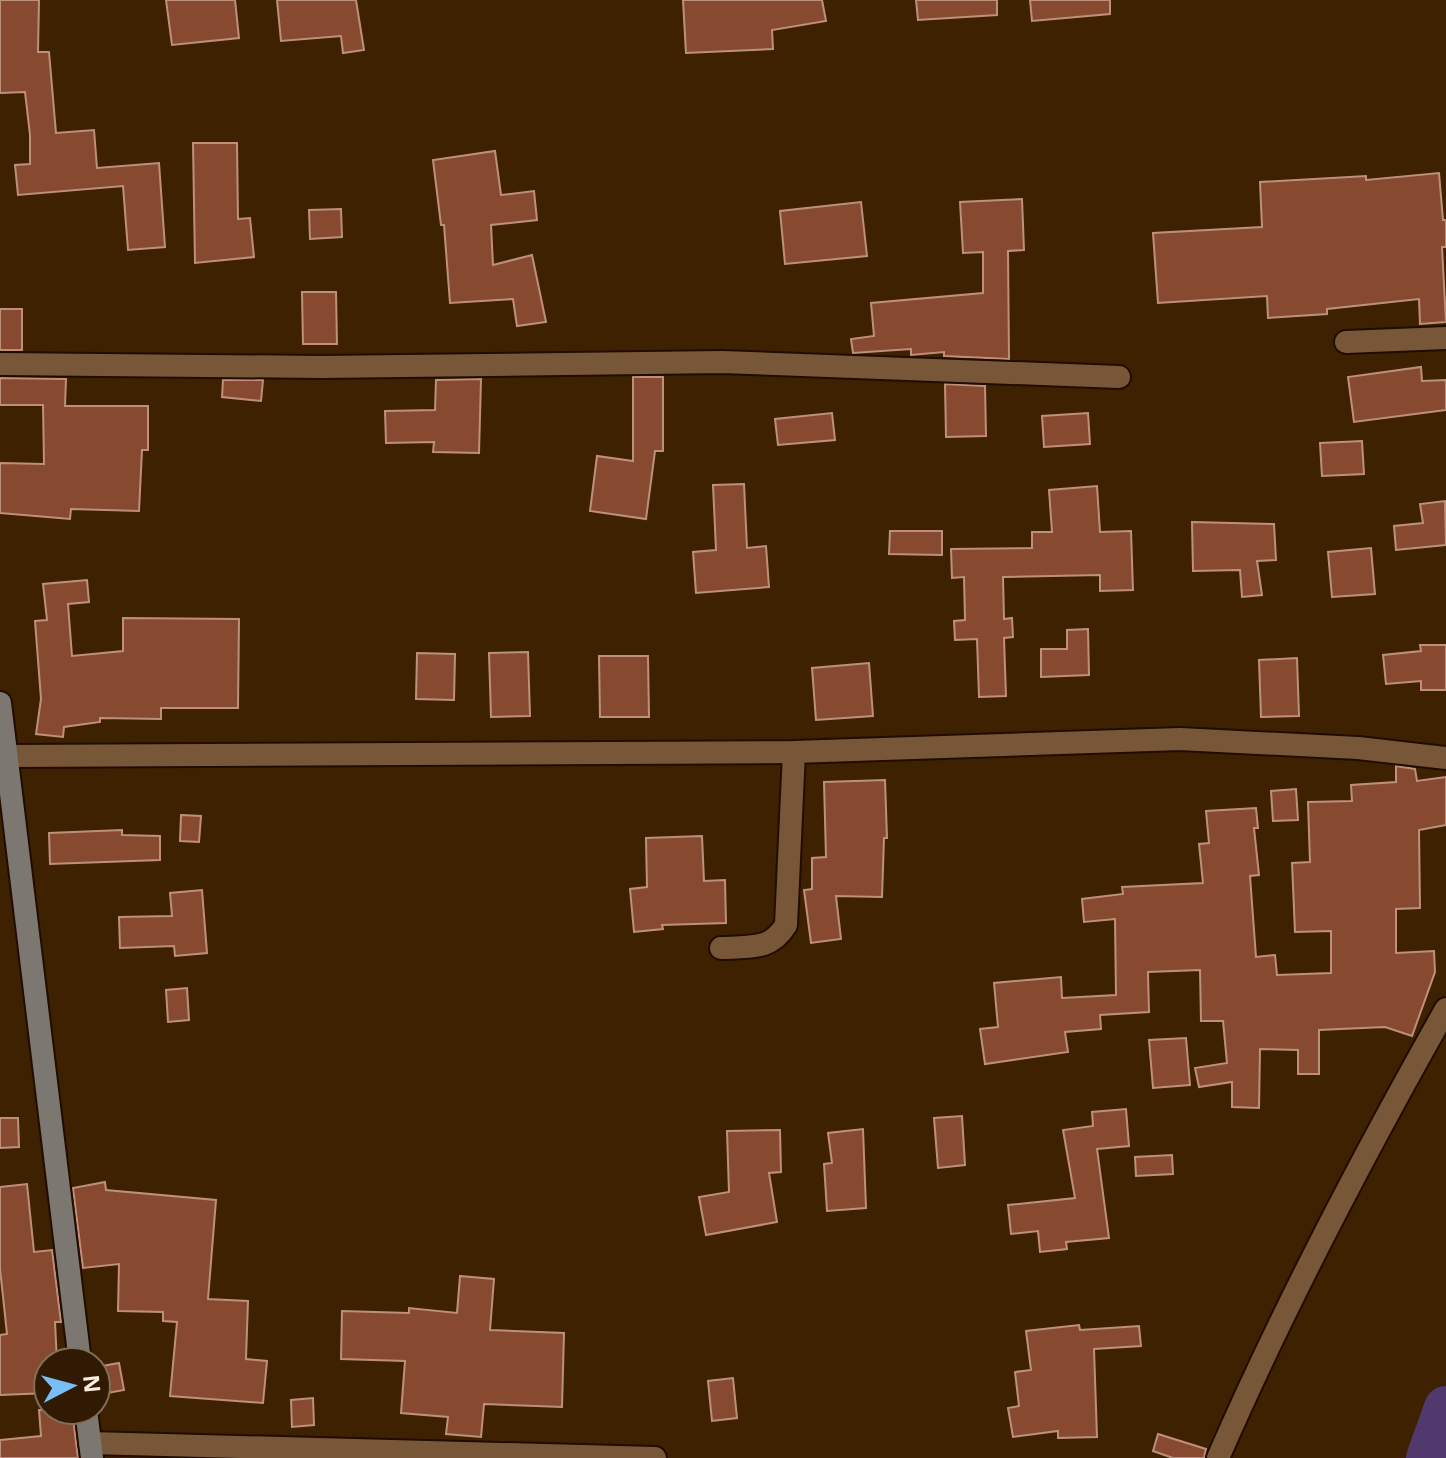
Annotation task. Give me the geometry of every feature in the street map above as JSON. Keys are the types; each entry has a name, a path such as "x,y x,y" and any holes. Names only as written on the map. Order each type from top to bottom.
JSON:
{"main road":[{"path":"0,703 78,1346"},
{"path":"88,1426 91,1451"}],"street":[{"path":"1346,342 1446,338"},
{"path":"0,364 321,367 722,362 1119,377"},
{"path":"6,756 794,752 1180,739 1358,748 1446,758"},
{"path":"721,948 765,944 776,940 786,925 794,752"},
{"path":"1218,1458 1269,1340 1385,1117 1446,1009"},
{"path":"91,1451 655,1458"}],"building":[{"path":"0,0 39,0 38,52 49,52 56,133 94,130 97,168 159,163 165,247 128,250 123,186 18,195 15,165 30,164 30,135 25,92 0,93"},
{"path":"166,0 235,0 239,38 172,45"},
{"path":"277,0 356,0 364,50 343,53 341,36 281,41"},
{"path":"683,0 822,0 826,21 772,30 773,49 686,53"},
{"path":"916,0 997,0 997,15 918,20"},
{"path":"1030,0 1110,0 1110,14 1032,21"},
{"path":"193,143 237,143 238,219 250,218 254,257 195,263"},
{"path":"495,151 501,195 534,191 537,220 491,225 493,265 532,255 546,322 517,326 513,299 450,303 444,225 441,225 433,160"},
{"path":"1439,173 1443,220 1446,220 1446,247 1442,247 1446,322 1420,324 1419,299 1327,309 1327,314 1268,318 1267,296 1158,303 1153,233 1262,227 1260,182 1366,176 1366,180"},
{"path":"1022,199 1024,250 1008,251 1009,359 944,356 944,352 911,355 911,349 853,353 851,339 874,336 871,303 983,293 983,252 963,253 960,202"},
{"path":"861,202 867,256 785,264 780,211"},
{"path":"341,209 342,237 310,239 309,210"},
{"path":"302,292 336,292 337,344 303,344"},
{"path":"0,309 22,309 22,350 0,350"},
{"path":"1421,367 1422,381 1446,380 1446,410 1354,422 1348,377"},
{"path":"633,377 663,377 663,451 655,451 646,519 590,511 597,456 633,461"},
{"path":"0,378 66,379 65,406 148,406 148,450 142,450 139,511 71,509 70,519 0,513 0,463 44,464 43,405 0,405"},
{"path":"481,379 479,453 433,452 434,442 386,443 385,411 435,410 436,380"},
{"path":"223,380 263,380 261,401 222,397"},
{"path":"945,384 985,386 986,436 946,437"},
{"path":"832,413 835,440 778,445 775,419"},
{"path":"1088,413 1090,444 1044,447 1042,416"},
{"path":"1362,441 1364,474 1322,476 1320,443"},
{"path":"744,484 747,548 766,546 769,587 696,593 693,552 716,550 713,485"},
{"path":"1097,486 1100,532 1131,531 1133,590 1100,591 1100,575 1003,577 1004,619 1012,618 1013,637 1004,638 1006,696 979,697 977,639 955,640 954,621 965,620 964,577 952,578 951,549 1032,548 1032,532 1052,532 1049,490"},
{"path":"1445,501 1446,545 1396,550 1394,526 1423,523 1420,504"},
{"path":"1192,522 1274,524 1276,560 1257,561 1262,595 1242,597 1240,570 1193,571"},
{"path":"890,531 942,531 942,555 889,554"},
{"path":"1371,548 1375,594 1332,597 1328,552"},
{"path":"87,580 89,602 68,604 72,656 123,651 123,618 239,619 238,708 161,708 161,719 100,718 100,722 64,727 63,737 36,734 41,699 35,621 47,620 43,584"},
{"path":"1088,629 1089,675 1041,677 1041,649 1067,649 1067,630"},
{"path":"1420,645 1446,645 1446,690 1421,690 1421,681 1386,684 1383,655 1421,651"},
{"path":"528,652 530,716 491,717 489,653"},
{"path":"417,653 455,654 454,700 416,699"},
{"path":"599,656 648,656 649,717 600,717"},
{"path":"1297,658 1299,716 1261,717 1259,660"},
{"path":"869,663 873,716 816,720 812,668"},
{"path":"1396,766 1415,769 1417,781 1446,777 1446,825 1419,830 1420,908 1396,909 1396,953 1434,951 1435,972 1412,1036 1385,1027 1319,1030 1319,1074 1298,1074 1298,1050 1260,1049 1259,1108 1232,1107 1232,1082 1199,1087 1195,1068 1227,1063 1223,1021 1201,1021 1200,970 1148,972 1149,1012 1100,1015 1101,1029 1065,1032 1068,1052 985,1064 980,1029 998,1027 994,983 1061,977 1062,998 1116,995 1115,919 1084,922 1082,899 1123,894 1122,887 1203,883 1199,844 1209,843 1206,811 1256,808 1258,828 1254,828 1259,875 1250,876 1256,957 1275,955 1277,975 1331,973 1331,931 1295,932 1292,863 1310,862 1308,802 1352,801 1351,785 1396,782"},
{"path":"885,780 887,838 884,838 882,897 836,896 841,939 811,943 804,890 812,889 812,858 826,857 824,782"},
{"path":"1296,789 1298,820 1273,821 1271,791"},
{"path":"181,815 201,816 199,842 180,841"},
{"path":"122,830 122,835 160,836 160,860 50,864 49,833"},
{"path":"702,836 704,881 725,880 726,923 662,925 663,929 634,932 630,889 647,887 646,838"},
{"path":"202,890 207,953 175,956 174,946 120,948 119,917 172,916 170,893"},
{"path":"187,988 189,1020 168,1022 166,990"},
{"path":"1186,1038 1190,1085 1153,1088 1149,1040"},
{"path":"1126,1109 1129,1146 1097,1149 1109,1238 1066,1242 1067,1249 1040,1252 1038,1231 1011,1234 1008,1205 1075,1198 1063,1130 1093,1126 1092,1112"},
{"path":"962,1116 965,1165 938,1168 934,1118"},
{"path":"0,1118 18,1118 19,1147 0,1148"},
{"path":"863,1129 866,1208 827,1211 824,1164 832,1163 828,1133"},
{"path":"780,1130 781,1172 769,1173 777,1222 706,1235 699,1197 729,1192 727,1131"},
{"path":"1172,1155 1173,1174 1136,1176 1135,1157"},
{"path":"105,1182 106,1190 216,1200 208,1299 248,1301 246,1359 267,1361 263,1403 170,1396 177,1322 163,1321 163,1312 118,1311 119,1264 83,1268 73,1188"},
{"path":"27,1184 34,1252 52,1250 61,1322 55,1322 56,1346 32,1346 32,1394 0,1395 0,1335 7,1334 0,1269 0,1187"},
{"path":"460,1276 494,1279 490,1330 564,1333 562,1407 484,1404 481,1437 446,1434 448,1417 401,1413 405,1361 341,1359 342,1311 409,1313 409,1308 457,1313"},
{"path":"1079,1325 1080,1330 1139,1326 1141,1346 1094,1349 1097,1437 1058,1438 1058,1431 1013,1437 1008,1408 1019,1406 1015,1372 1031,1370 1026,1331"},
{"path":"119,1363 124,1390 112,1392 112,1364"},
{"path":"733,1378 737,1418 712,1421 708,1381"},
{"path":"313,1398 314,1425 292,1427 291,1400"},
{"path":"40,1426 74,1426 78,1458 0,1458 0,1440 41,1436"},
{"path":"1158,1434 1206,1449 1204,1458 1173,1458 1153,1451"}],"waterway":[{"path":"1428,1458 1446,1408"}]}
